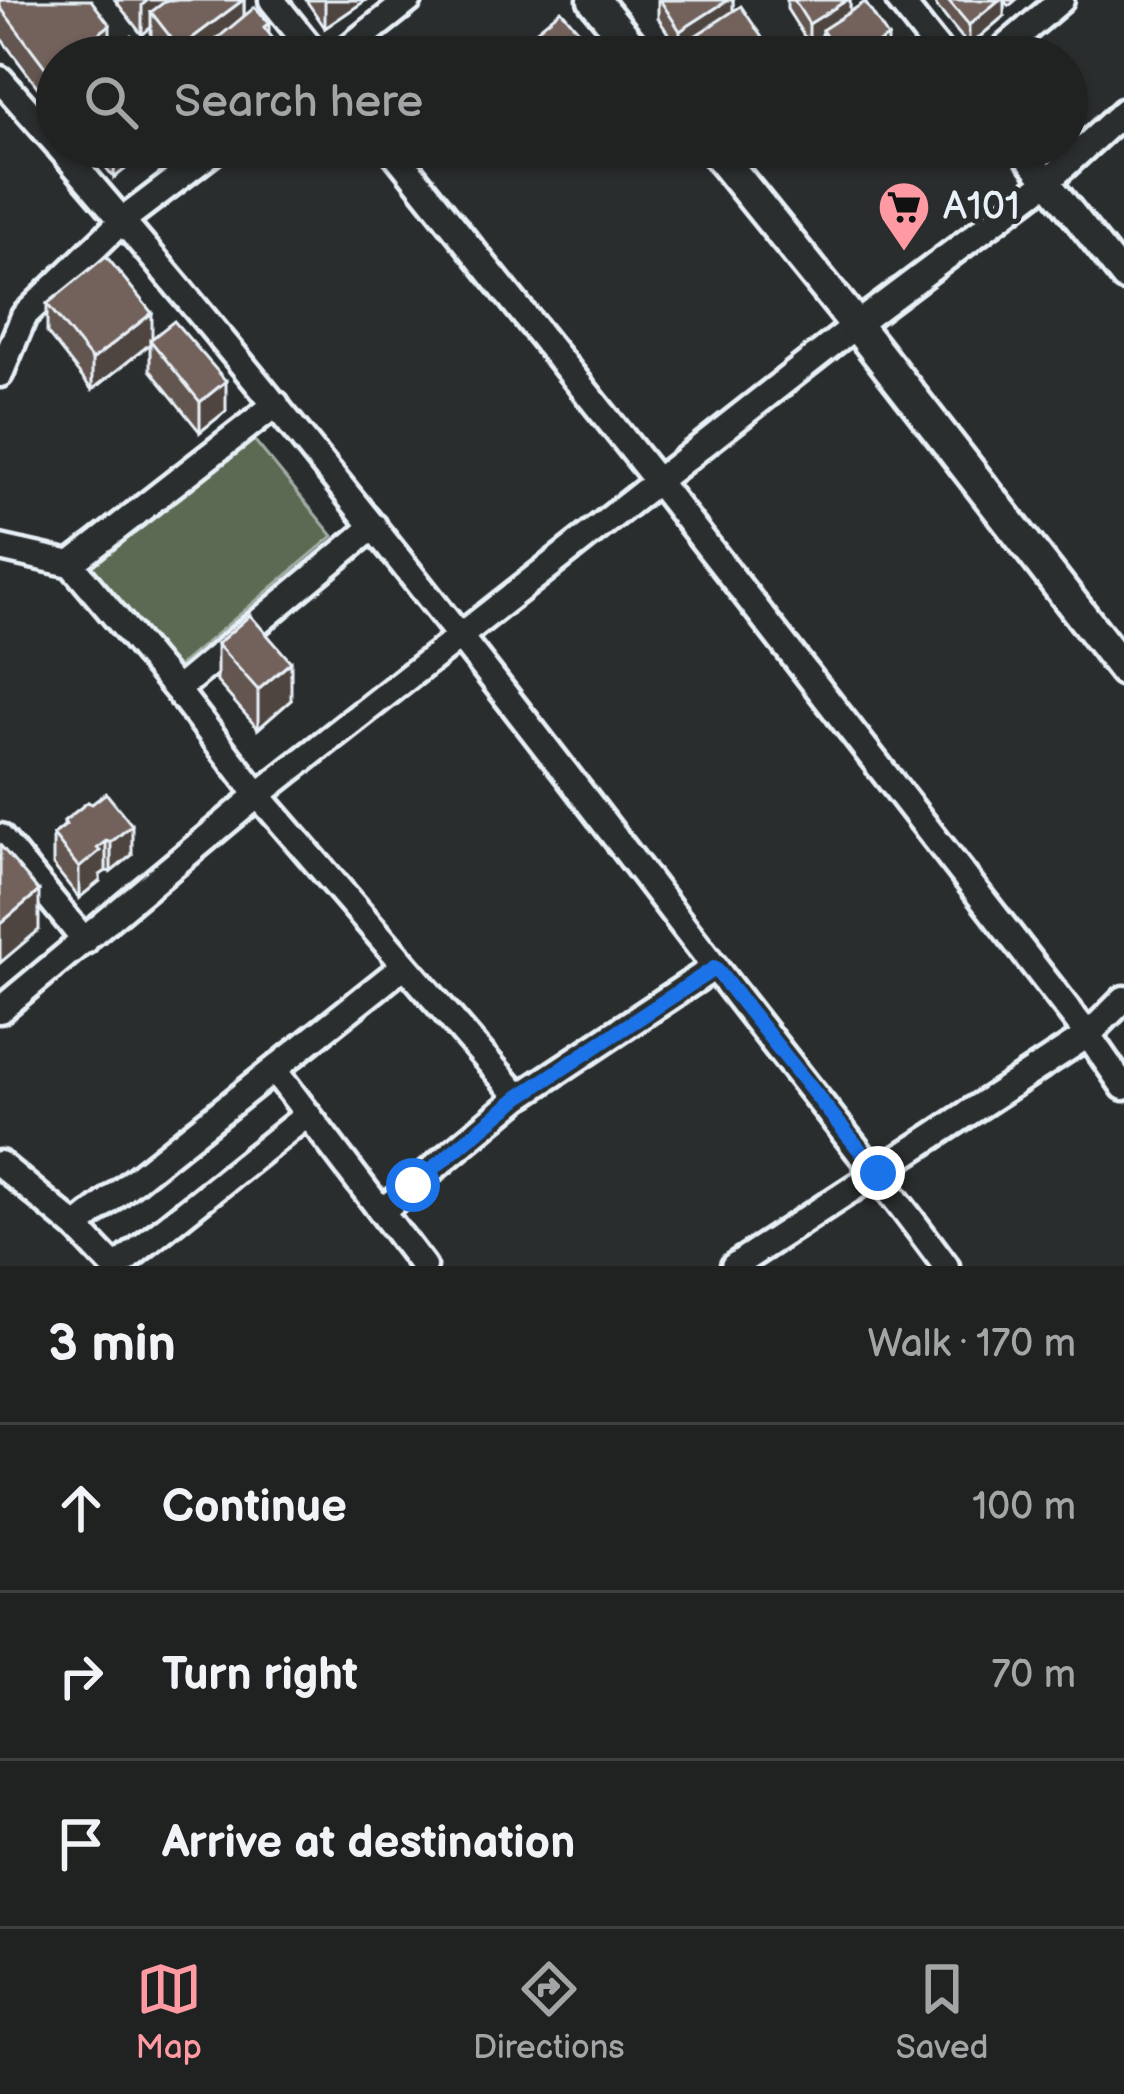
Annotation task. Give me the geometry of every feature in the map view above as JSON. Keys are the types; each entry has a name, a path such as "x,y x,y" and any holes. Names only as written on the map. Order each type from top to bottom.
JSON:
{"street":[{"path":"272,0 301,36"},
{"path":"364,36 409,0"},
{"path":"594,0 623,36"},
{"path":"899,0 927,36"},
{"path":"1018,36 1060,0"},
{"path":"0,79 36,121"},
{"path":"1088,144 1124,111"},
{"path":"77,168 276,404 462,636 946,1266"},
{"path":"0,374 24,316 122,220 191,168"},
{"path":"407,168 658,482 1124,1087"},
{"path":"729,168 1124,670"},
{"path":"1037,168 1122,273"},
{"path":"0,1010 258,795 1062,168"},
{"path":"71,564 276,404"},
{"path":"177,690 374,526"},
{"path":"0,548 71,564 258,795 519,1097"},
{"path":"0,837 85,941"},
{"path":"76,1227 404,966"},
{"path":"382,1211 519,1097 715,968"},
{"path":"734,1266 1088,1035 1124,999"},
{"path":"274,1070 423,1266"},
{"path":"0,1164 116,1266 308,1114"}],"green space":[{"path":"250,435 333,536 175,669 84,569"}],"building":[{"path":"0,0 91,0 110,25 95,36 36,36 36,55 0,7"},
{"path":"167,0 243,0 195,36 170,36 151,12"},
{"path":"660,0 728,0 680,31"},
{"path":"794,0 847,0 809,24"},
{"path":"948,0 999,0 969,25"},
{"path":"865,2 887,36 826,36 822,30"},
{"path":"741,6 761,36 695,36"},
{"path":"255,7 269,23 264,27 271,36 220,36"},
{"path":"561,10 583,36 529,36"},
{"path":"106,256 152,313 92,360 47,304"},
{"path":"174,321 226,381 200,402 150,340"},
{"path":"250,615 291,662 258,690 217,644"},
{"path":"106,793 132,825 97,848 100,851 79,868 53,835 66,825 64,821"},
{"path":"0,845 39,891 0,924"}],"place":[{"name":"A101","path":"904,253"}],"route":[{"path":"413,1185 519,1097 715,968 878,1173"}]}
